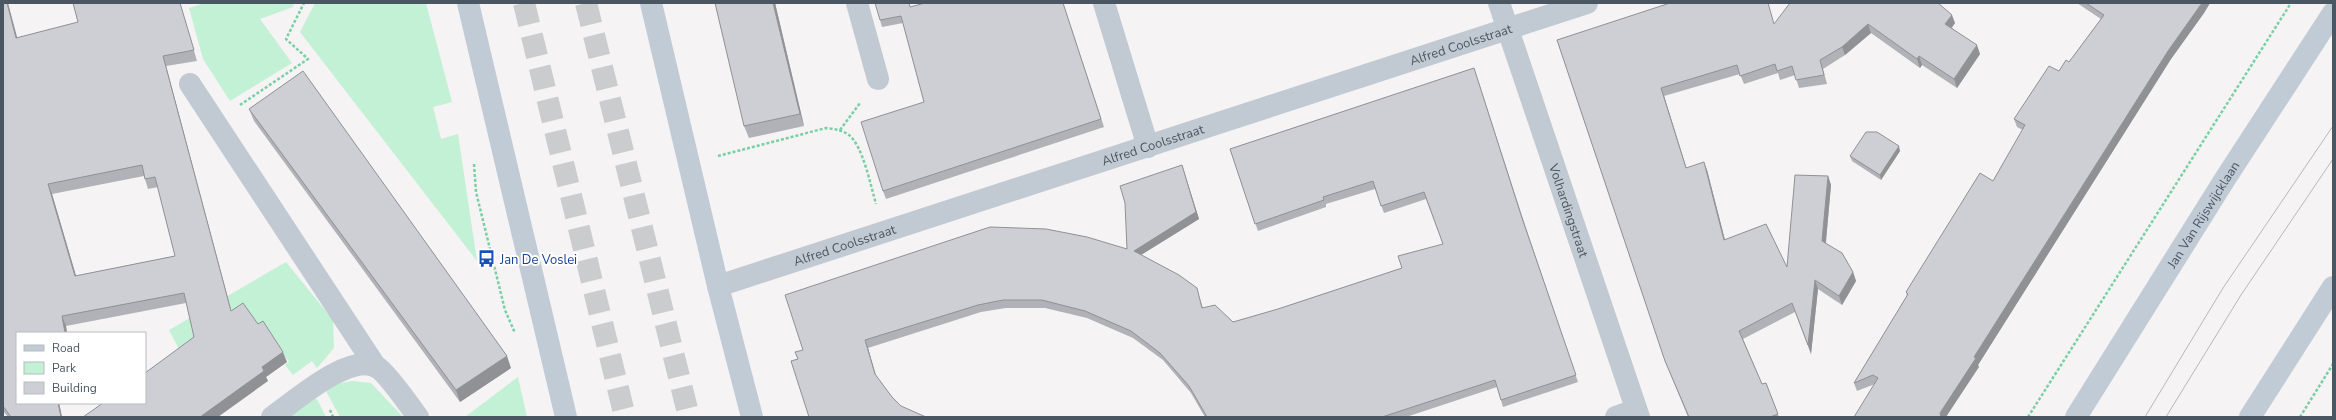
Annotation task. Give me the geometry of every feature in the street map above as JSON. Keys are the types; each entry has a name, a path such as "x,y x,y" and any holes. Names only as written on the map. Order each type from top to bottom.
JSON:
{"main road":[{"path":"468,3 566,417"},
{"path":"651,3 718,286 752,417"},
{"name":"Jan Van Rijswijcklaan","path":"2076,417 2229,172 2333,13"},
{"path":"2250,417 2333,287"}],"street":[{"path":"857,3 878,79"},
{"path":"1104,3 1148,147"},
{"name":"Volhardingstraat","path":"1499,3 1638,414"},
{"name":"Alfred Coolsstraat","path":"718,286 1587,3"},
{"path":"190,84 376,367 418,417"},
{"path":"272,417 334,374 352,366 364,364 376,367"},
{"path":"1616,417 1638,414"}],"path":[{"path":"215,122 308,59 286,38 304,3"},
{"path":"2028,417 2291,3"},
{"path":"840,130 878,79"},
{"path":"716,156 826,128 840,130 851,136 859,149 885,232"},
{"path":"2300,417 2333,364"}],"green space":[{"path":"204,3 294,3 293,7 260,19 292,63 230,101 203,59 189,8"},
{"path":"315,3 426,3 452,102 433,107 441,139 458,134 477,261 300,32"},
{"path":"286,262 333,320 334,348 317,368 312,361 293,375 285,365 289,362 267,329 182,355 169,330"},
{"path":"518,377 527,417 465,417"},
{"path":"353,381 371,383 403,417 340,417 325,389 334,384"},
{"path":"312,399 317,399 326,417 287,417"}],"building":[{"path":"3,3 7,3 16,38 78,22 73,3 180,3 194,50 163,56 231,311 243,303 258,324 263,321 283,352 262,367 264,371 200,417 83,417 102,404 146,404 146,372 194,337 184,293 62,316 65,332 16,332 16,404 58,404 61,417 11,417 3,406","holes":["142,165 145,179 155,177 175,256 75,276 48,184"]},
{"path":"715,3 773,3 800,114 744,126"},
{"path":"875,3 909,3 910,7 925,3 1063,3 1101,119 883,191 861,122 924,102 901,16 880,20"},
{"path":"1670,3 1768,3 1774,24 1790,3 1938,3 1952,15 1945,24 1977,45 1954,79 1919,56 1917,59 1868,24 1842,47 1820,60 1824,75 1796,80 1792,66 1777,71 1775,64 1740,76 1737,65 1661,88 1686,168 1704,162 1724,240 1766,224 1787,267 1795,175 1828,176 1822,241 1842,253 1853,272 1839,296 1815,280 1808,345 1792,303 1739,331 1762,384 1766,383 1778,414 1770,417 1689,417 1665,361 1557,40"},
{"path":"2086,3 2202,3 2168,51 1974,357 1976,358 1940,413 1941,417 1854,417 1878,378 1873,375 1854,383 1908,294 1906,292 1980,173 1993,181 2025,125 2014,119 2049,66 2059,71 2066,60 2069,62 2104,15"},
{"path":"1474,68 1522,218 1576,375 1501,400 1495,380 1382,417 1207,417 1189,386 1160,353 1131,331 1085,311 1042,300 1003,300 978,305 865,340 875,374 892,397 901,406 926,417 809,417 791,361 798,359 795,352 803,350 785,295 990,227 1046,229 1087,237 1127,249 1125,203 1120,186 1182,165 1196,212 1134,251 1179,275 1197,288 1202,308 1215,305 1233,322 1278,309 1402,268 1398,256 1443,244 1424,192 1381,206 1373,181 1323,197 1324,200 1255,224 1230,149"},
{"path":"303,71 507,356 456,390 249,109"},
{"path":"1866,132 1877,132 1899,146 1880,175 1850,156"}],"tunnel":[{"path":"524,3 625,417"},
{"path":"586,3 689,417"}],"tram line":[{"path":"2145,417 2223,288 2333,126"},
{"path":"2166,417 2241,295 2333,159"}],"place":[{"name":"Jan De Voslei","path":"487,259"}]}
